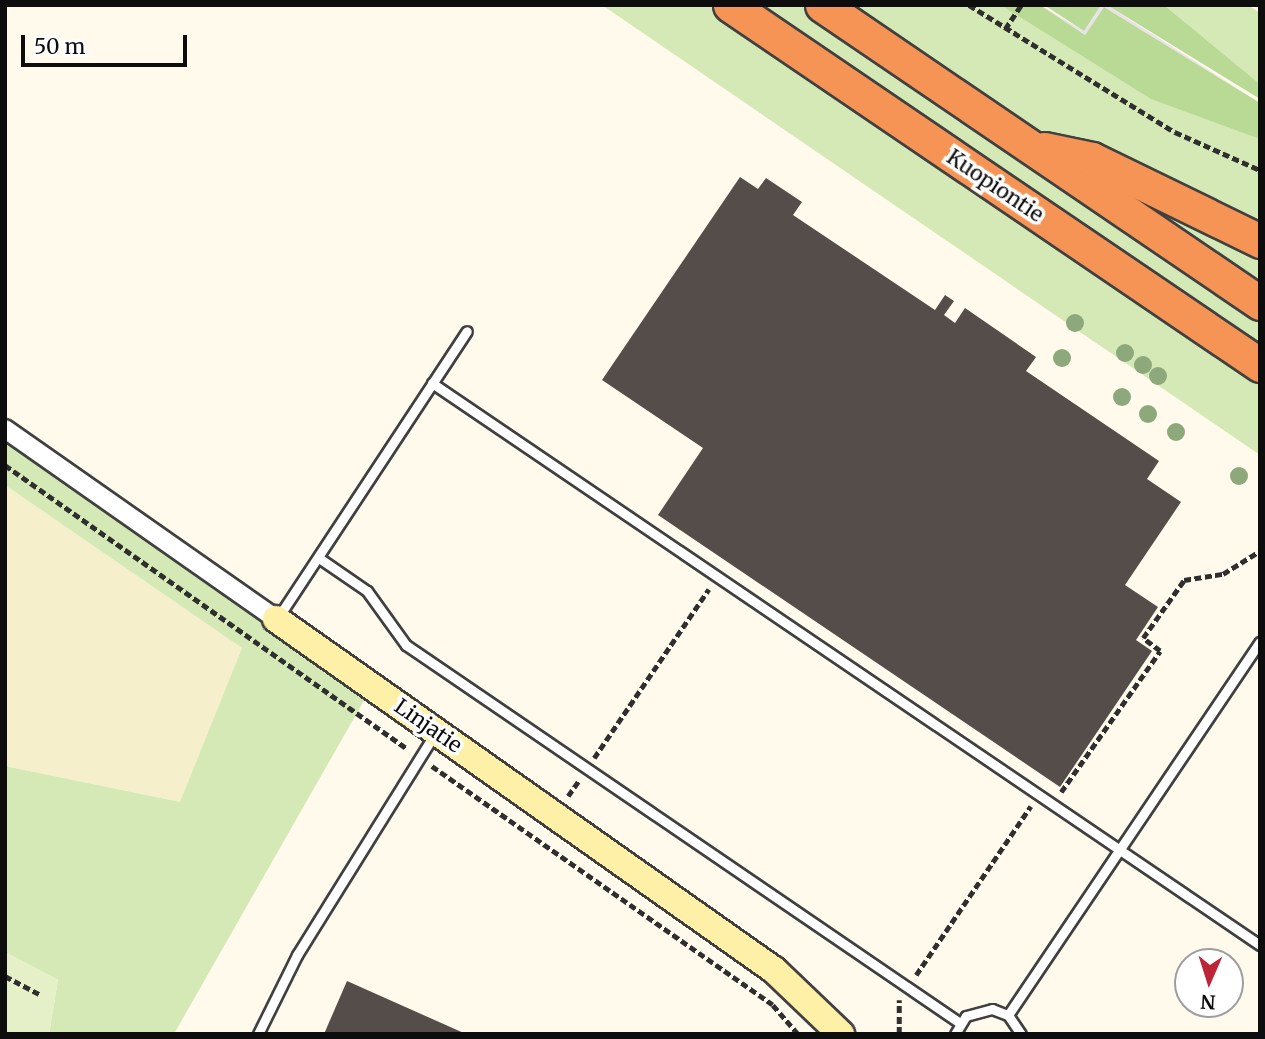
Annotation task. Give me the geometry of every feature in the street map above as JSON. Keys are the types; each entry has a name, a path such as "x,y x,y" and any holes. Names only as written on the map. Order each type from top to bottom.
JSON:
{"highway":[{"name":"Kuopiontie","path":"730,5 1260,365"},
{"path":"822,5 1260,303"},
{"path":"1030,146 1092,159 1260,241"}],"street":[{"name":"Linjatie","path":"5,429 774,971 841,1034"}],"lane":[{"path":"276,619 319,558 467,331"},
{"path":"432,383 1260,945"},
{"path":"319,558 367,591 406,645 960,1023"},
{"path":"1008,1015 1260,642"},
{"path":"258,1034 297,955 436,732"},
{"path":"955,1034 960,1023 983,1009 1008,1015 1021,1034"}],"path":[{"path":"969,5 1175,132 1260,170"},
{"path":"1005,29 1021,5"},
{"path":"5,465 774,1005 798,1034"},
{"path":"1199,584 1205,578 1260,551"},
{"path":"569,795 718,577"},
{"path":"899,1034 898,1002 907,987 1045,782 1063,794 1160,651 1143,638 1184,580 1205,578"},
{"path":"5,976 41,995"}],"shaded area":[{"path":"1040,5 1084,31 1101,5 1107,5 1260,103 1104,7 1085,35"},
{"path":"5,485 242,648 180,802 5,766"}],"green space":[{"path":"602,5 1010,5 1260,139 1260,455"},
{"path":"1001,5 1040,5 1085,35 1104,7 1260,103 1260,139 1151,99"},
{"path":"1044,5 1101,5 1084,31"},
{"path":"1107,5 1164,5 1260,84 1260,99"},
{"path":"1164,5 1248,5 1260,13 1260,84"},
{"path":"5,422 374,683 174,1034 49,1034 58,980 5,952 5,766 180,802 242,648 5,485"},
{"path":"5,952 58,980 49,1034 5,1034"}],"building":[{"path":"740,177 758,189 766,178 802,202 793,215 935,310 945,295 954,301 944,315 955,323 965,308 1036,357 1026,371 1159,461 1147,479 1181,502 1125,585 1158,607 1136,640 1152,651 1060,787 658,515 703,448 602,380"},
{"path":"347,981 466,1034 324,1034"}]}
